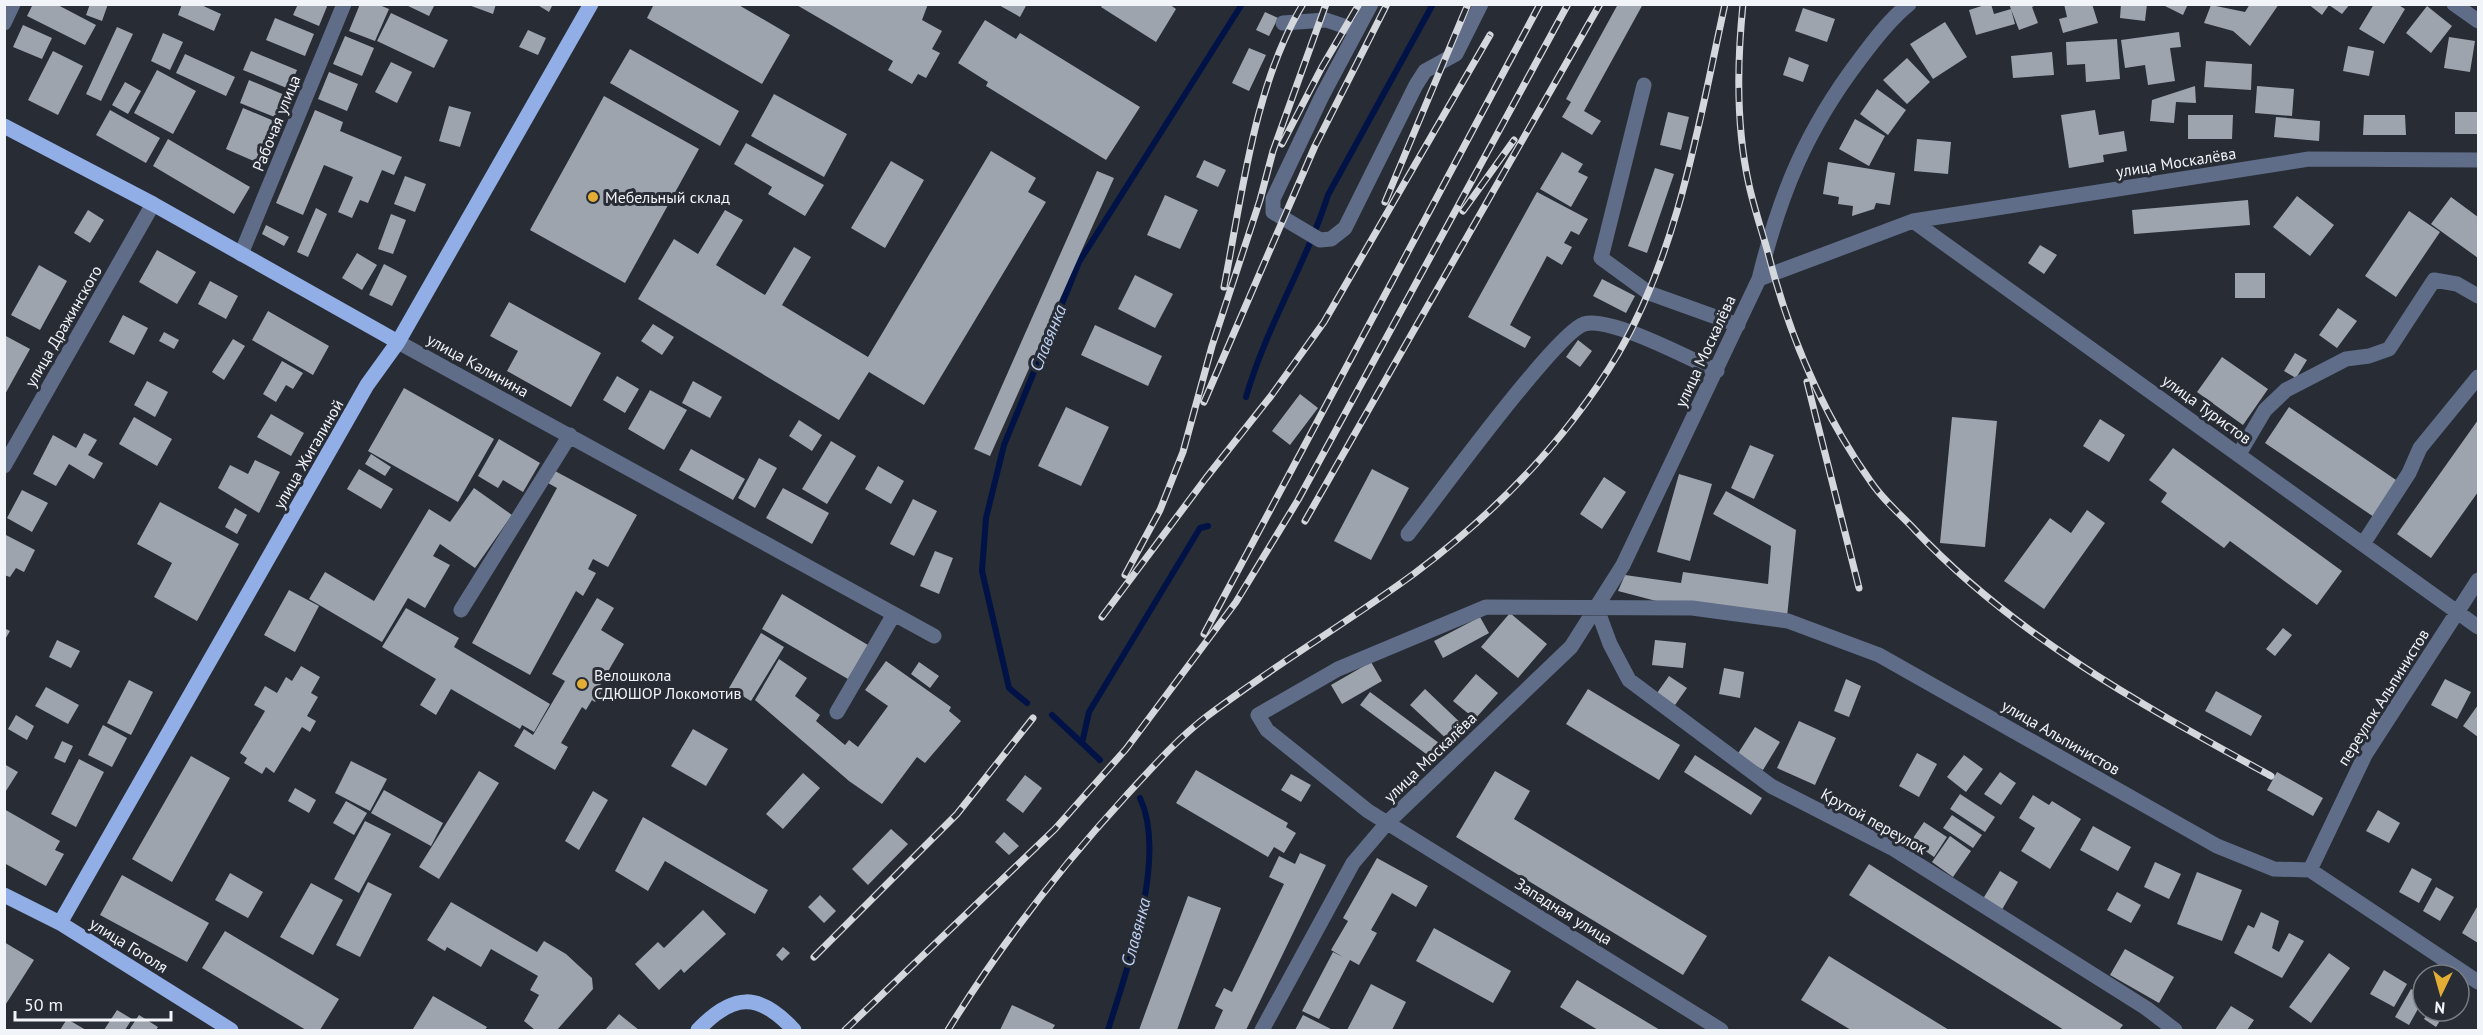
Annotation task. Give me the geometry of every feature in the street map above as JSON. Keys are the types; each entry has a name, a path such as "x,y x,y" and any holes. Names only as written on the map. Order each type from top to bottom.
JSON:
{"main road":[{"name":"улица Жигалиной","path":"60,923 367,385 398,342 591,4"},
{"name":"улица Калинина","path":"4,126 153,204 398,342"},
{"name":"улица Гоголя","path":"4,895 60,923 231,1030"},
{"path":"698,1030 722,1009 747,1001 771,1009 789,1025"}],"street":[{"path":"4,23 13,4"},
{"name":"Рабочая улица","path":"241,254 344,4"},
{"path":"1371,4 1273,199 1273,212 1320,240 1331,239 1344,228 1416,85 1425,71 1456,54 1482,4"},
{"path":"1759,279 1766,248 1800,152 1835,93 1878,36 1909,4"},
{"path":"2454,4 2478,21"},
{"path":"1283,22 1326,20 1356,30"},
{"path":"1644,85 1601,258 1649,293 1738,325"},
{"name":"улица Москалёва","path":"1262,1030 1353,863 1387,823 1570,647 1623,565 1759,279 1913,221 2309,159 2478,160"},
{"name":"улица Дражинского","path":"4,466 153,204"},
{"name":"улица Туристов","path":"1913,221 2478,627"},
{"path":"2239,454 2265,410 2286,390 2346,359 2369,356 2389,349 2434,280 2457,284 2478,296"},
{"path":"1408,534 1550,352 1584,324 1602,323 1628,332 1717,371"},
{"name":"улица Калинина","path":"398,342 934,636"},
{"path":"2363,544 2409,473 2421,448 2478,377"},
{"path":"461,610 570,435"},
{"name":"переулок Альпинистов","path":"2310,870 2365,755 2478,579"},
{"name":"улица Альпинистов","path":"1387,823 1327,780 1267,730 1258,715 1338,669 1485,607 1596,606 1703,610 1788,621 1879,655 2217,846 2274,869 2310,870"},
{"name":"Крутой переулок","path":"1596,606 1610,644 1629,680 1772,786 1892,848 2146,1008 2175,1030"},
{"path":"837,712 894,614"},
{"name":"Западная улица","path":"1387,823 1721,1030"},
{"path":"2310,870 2478,982"}],"building":[{"path":"33,4 56,4 96,25 85,45 27,16"},
{"path":"90,4 108,4 102,21 86,15"},
{"path":"182,4 199,4 221,14 214,31 178,15"},
{"path":"298,4 328,4 319,26 293,15"},
{"path":"360,4 377,4 389,9 375,41 349,31"},
{"path":"404,4 435,4 429,16"},
{"path":"466,4 496,4 493,14"},
{"path":"536,4 553,4 549,12"},
{"path":"654,4 737,4 790,35 762,84 647,18"},
{"path":"795,4 928,4 922,20 942,31 932,49 940,53 926,78 918,74 912,84 888,70 893,61"},
{"path":"997,4 1027,4 1020,17"},
{"path":"1103,4 1169,4 1176,9 1156,42 1101,7"},
{"path":"1618,4 1643,4 1584,111 1601,121 1592,135 1562,117 1571,102 1566,99"},
{"path":"1991,4 1994,14 2011,9 2015,24 1976,35 1969,10"},
{"path":"2009,4 2038,4 2032,7 2038,23 2019,30"},
{"path":"2064,4 2092,4 2098,23 2063,33 2059,19 2067,17"},
{"path":"2121,4 2147,4 2145,21 2120,18"},
{"path":"2161,4 2188,4 2183,15"},
{"path":"2250,4 2279,4 2250,46 2233,31 2204,23 2211,5 2245,12"},
{"path":"2308,4 2350,4 2342,14 2329,5 2322,15"},
{"path":"2374,4 2397,4 2405,9 2384,44 2359,29"},
{"path":"2427,6 2452,26 2431,53 2406,33"},
{"path":"1803,8 1835,19 1827,42 1795,31"},
{"path":"1265,12 1278,18 1269,36 1256,30"},
{"path":"391,13 448,40 434,68 377,41"},
{"path":"275,18 314,34 305,56 266,40"},
{"path":"985,20 1016,39 1020,33 1140,107 1106,160 986,86 988,82 958,63"},
{"path":"1945,22 1967,57 1933,79 1910,44"},
{"path":"23,25 52,38 42,59 13,47"},
{"path":"117,27 133,34 101,101 86,94"},
{"path":"528,30 546,38 538,55 519,47"},
{"path":"2179,32 2181,47 2170,48 2175,81 2148,85 2145,65 2125,68 2121,40"},
{"path":"163,33 183,42 170,70 151,61"},
{"path":"345,36 374,48 362,76 333,64"},
{"path":"2449,37 2475,41 2470,72 2444,68"},
{"path":"2117,39 2120,79 2086,82 2085,64 2067,65 2066,42"},
{"path":"2348,46 2374,51 2369,76 2343,71"},
{"path":"1249,48 1266,55 1249,91 1232,83"},
{"path":"630,49 739,111 720,146 610,83"},
{"path":"53,51 83,66 58,115 28,100"},
{"path":"251,51 297,70 289,89 243,70"},
{"path":"2052,52 2054,75 2013,78 2011,56"},
{"path":"185,54 235,77 226,96 176,73"},
{"path":"1789,57 1809,65 1803,82 1783,75"},
{"path":"1907,58 1930,82 1907,104 1883,80"},
{"path":"2206,61 2252,64 2251,90 2204,87"},
{"path":"391,62 412,72 397,103 375,92"},
{"path":"157,70 196,91 173,134 134,113"},
{"path":"329,72 358,84 347,111 318,99"},
{"path":"249,80 287,96 277,118 240,103"},
{"path":"125,82 141,91 128,114 112,105"},
{"path":"2195,86 2196,103 2176,102 2174,123 2150,121 2152,100"},
{"path":"2257,86 2294,89 2292,116 2255,113"},
{"path":"1877,89 1906,110 1888,135 1860,114"},
{"path":"774,94 847,134 824,177 751,136"},
{"path":"604,96 699,149 625,283 530,230"},
{"path":"449,106 471,112 460,147 439,141"},
{"path":"243,108 274,121 256,162 226,149"},
{"path":"110,110 160,138 146,163 96,135"},
{"path":"315,110 343,122 340,131 402,157 394,175 382,170 368,203 360,200 352,218 338,212 353,177 324,165 303,215 276,203"},
{"path":"2095,110 2099,135 2124,131 2127,151 2103,155 2104,162 2069,168 2061,115"},
{"path":"1668,112 1689,117 1681,150 1660,145"},
{"path":"2455,112 2478,112 2478,134 2455,134"},
{"path":"2188,115 2233,115 2232,139 2188,139"},
{"path":"2364,115 2405,115 2406,135 2363,135"},
{"path":"2276,117 2320,121 2319,141 2274,137"},
{"path":"1855,119 1885,136 1869,166 1839,149"},
{"path":"168,139 250,187 234,214 153,166"},
{"path":"1917,139 1951,142 1948,174 1914,171"},
{"path":"746,143 824,185 805,216 768,194 772,187 734,164"},
{"path":"991,151 1036,178 1028,192 1046,202 924,405 869,372 839,420 638,299 674,239 698,254 725,210 743,220 716,265 765,295 794,247 811,257 782,305 868,357"},
{"path":"1562,152 1583,164 1578,172 1588,177 1571,207 1540,189"},
{"path":"1204,160 1226,170 1218,187 1196,177"},
{"path":"891,161 924,180 885,248 851,228"},
{"path":"1828,162 1895,173 1890,205 1876,203 1874,209 1852,216 1853,206 1838,204 1839,197 1823,194"},
{"path":"1655,168 1674,174 1647,253 1628,246"},
{"path":"1097,171 1114,178 990,456 974,449"},
{"path":"405,176 426,184 415,212 394,204"},
{"path":"1537,192 1588,219 1579,235 1571,231 1564,243 1572,247 1562,265 1547,256 1510,325 1531,337 1525,348 1468,317"},
{"path":"1165,195 1198,210 1180,249 1147,235"},
{"path":"2297,196 2334,225 2310,256 2273,227"},
{"path":"2451,197 2478,217 2478,258 2431,224"},
{"path":"2248,200 2250,225 2134,234 2132,210"},
{"path":"316,208 327,214 308,257 297,252"},
{"path":"88,210 104,220 90,243 74,233"},
{"path":"2409,211 2440,232 2396,297 2365,276"},
{"path":"391,214 406,220 393,254 378,249"},
{"path":"266,225 289,237 284,246 262,234"},
{"path":"2040,245 2057,255 2044,274 2028,263"},
{"path":"157,250 196,272 177,304 139,282"},
{"path":"357,253 377,265 362,290 342,278"},
{"path":"384,264 407,276 392,306 369,295"},
{"path":"39,265 67,281 40,330 11,315"},
{"path":"2235,273 2265,273 2265,298 2235,298"},
{"path":"1135,275 1173,294 1155,328 1118,309"},
{"path":"1602,279 1635,296 1626,313 1593,296"},
{"path":"210,281 238,296 226,319 198,304"},
{"path":"509,302 601,353 571,407 507,371 518,351 490,336"},
{"path":"2338,308 2357,321 2337,348 2319,335"},
{"path":"268,311 329,346 313,375 252,340"},
{"path":"123,315 148,328 134,355 109,342"},
{"path":"653,324 674,337 662,355 641,341"},
{"path":"1095,325 1162,356 1148,386 1081,355"},
{"path":"164,332 179,340 174,349 159,341"},
{"path":"4,335 30,349 4,396"},
{"path":"233,339 245,346 224,380 212,372"},
{"path":"1578,340 1592,351 1580,367 1566,357"},
{"path":"2295,353 2307,360 2296,378 2284,371"},
{"path":"2222,357 2268,389 2243,425 2197,392"},
{"path":"282,361 303,373 293,389 286,385 276,402 263,394"},
{"path":"617,376 639,389 625,413 603,400"},
{"path":"147,381 168,392 155,417 134,405"},
{"path":"693,381 722,397 710,418 682,403"},
{"path":"404,388 494,439 458,502 368,451"},
{"path":"650,390 687,410 664,450 628,429"},
{"path":"1300,394 1318,408 1290,445 1272,431"},
{"path":"1066,407 1109,427 1081,486 1038,466"},
{"path":"2289,407 2399,482 2374,517 2265,443"},
{"path":"271,414 304,433 291,456 257,437"},
{"path":"134,417 172,439 157,466 119,444"},
{"path":"1952,417 1997,421 1985,547 1940,543"},
{"path":"2100,419 2125,435 2109,462 2083,446"},
{"path":"799,420 822,435 812,451 789,436"},
{"path":"2478,420 2478,492 2431,558 2397,534"},
{"path":"84,433 97,440 88,455 103,463 94,479 69,464 56,486 33,474 53,435 76,448"},
{"path":"499,439 540,463 523,492 503,480 498,488 478,476"},
{"path":"831,441 856,456 827,504 802,489"},
{"path":"1750,445 1774,455 1754,499 1731,488"},
{"path":"2173,448 2342,571 2317,605 2230,541 2224,548 2161,502 2167,493 2149,480"},
{"path":"691,449 745,479 733,500 679,470"},
{"path":"371,454 391,467 385,476 365,464"},
{"path":"759,458 777,468 755,508 738,498"},
{"path":"255,460 280,472 259,513 218,488 230,465 248,474"},
{"path":"878,466 904,481 891,504 865,489"},
{"path":"359,469 393,489 381,509 347,489"},
{"path":"1372,469 1409,488 1371,560 1334,541"},
{"path":"555,471 637,515 608,567 593,559 588,569 596,573 583,596 576,591 530,675 472,643 557,488 548,483"},
{"path":"1679,474 1712,484 1690,561 1657,552"},
{"path":"1604,477 1626,492 1602,529 1580,514"},
{"path":"474,488 512,515 475,568 440,544 433,556 450,565 425,608 408,598 382,642 309,599 325,572 374,601 429,509 450,522"},
{"path":"783,488 829,513 812,544 766,518"},
{"path":"22,490 48,503 32,532 7,518"},
{"path":"1726,491 1796,530 1787,617 1660,602 1618,591 1625,575 1681,583 1683,572 1768,584 1771,546 1713,514"},
{"path":"913,499 937,511 914,556 890,544"},
{"path":"160,502 239,544 197,621 154,597 172,563 137,544"},
{"path":"235,508 247,515 237,534 225,527"},
{"path":"2087,510 2105,523 2044,609 2004,581 2050,518 2071,533"},
{"path":"4,534 35,550 24,572 16,568 10,577 4,575"},
{"path":"935,551 953,558 939,594 920,586"},
{"path":"289,590 319,606 295,652 264,635"},
{"path":"782,594 868,645 848,679 762,629"},
{"name":"Велошкола СДЮШОР Локомотив","path":"597,598 614,608 601,630 624,644 599,687 603,689 595,702 592,700 586,710 582,707 561,743 568,747 555,770 514,746 524,729 533,735 565,681 552,674"},
{"path":"406,608 459,638 454,647 550,704 534,732 522,725 520,729 451,689 436,715 420,705 436,679 382,647"},
{"path":"1510,613 1547,644 1518,678 1481,647"},
{"path":"1480,617 1489,633 1443,658 1434,641"},
{"path":"4,628 10,631 4,641"},
{"path":"2283,628 2292,635 2275,656 2266,649"},
{"path":"761,633 784,647 751,701 729,688"},
{"path":"57,640 80,651 71,668 49,657"},
{"path":"1655,640 1686,643 1683,668 1652,665"},
{"path":"779,659 807,678 795,696 820,715 816,721 845,745 849,740 858,747 888,706 865,690 886,661 951,707 949,711 961,721 925,763 917,757 882,804 849,781 755,700"},
{"path":"919,662 939,676 930,688 911,674"},
{"path":"1371,662 1382,681 1342,704 1331,685"},
{"path":"301,666 320,677 311,693 318,697 307,716 316,721 310,732 302,727 274,773 266,767 262,774 244,763 247,758 240,753 265,711 254,705 265,686 277,693 286,677 292,681"},
{"path":"1724,668 1744,672 1740,698 1719,694"},
{"path":"1476,674 1498,693 1475,719 1453,701"},
{"path":"1669,676 1687,688 1675,705 1657,693"},
{"path":"1846,679 1861,686 1849,717 1834,711"},
{"path":"2445,679 2471,692 2457,719 2431,705"},
{"path":"129,680 153,692 131,735 107,723"},
{"path":"46,687 79,705 68,724 35,706"},
{"path":"1425,689 1466,728 1451,743 1410,705"},
{"path":"1588,689 1680,745 1659,780 1566,724"},
{"path":"2216,691 2262,716 2251,736 2205,711"},
{"path":"1370,692 1443,746 1433,759 1360,705"},
{"path":"2478,705 2478,737 2463,726"},
{"path":"16,715 34,726 27,740 8,729"},
{"path":"1799,721 1836,738 1815,785 1777,768"},
{"path":"103,725 127,738 112,767 88,755"},
{"path":"1755,727 1780,742 1763,770 1737,755"},
{"path":"693,729 728,749 706,786 671,766"},
{"path":"62,741 73,746 65,763 54,758"},
{"path":"1917,753 1937,764 1919,797 1899,786"},
{"path":"1695,755 1762,798 1751,815 1684,772"},
{"path":"1964,755 1983,769 1966,792 1947,777"},
{"path":"191,756 230,778 172,882 132,859"},
{"path":"79,759 104,772 76,827 51,814"},
{"path":"351,761 387,779 370,811 335,793"},
{"path":"4,764 18,772 4,794"},
{"path":"1196,770 1288,823 1286,827 1296,833 1284,853 1274,847 1268,857 1176,803"},
{"path":"479,771 499,783 439,879 419,867"},
{"path":"1495,771 1530,791 1514,819 1707,936 1683,975 1456,837"},
{"path":"2000,772 2016,783 2001,805 1984,794"},
{"path":"2277,772 2323,798 2313,816 2267,790"},
{"path":"803,773 820,788 783,829 766,814"},
{"path":"1291,774 1311,785 1301,802 1281,790"},
{"path":"1025,775 1042,788 1023,813 1006,800"},
{"path":"295,788 316,800 309,813 288,801"},
{"path":"384,790 443,823 431,846 371,813"},
{"path":"593,791 608,800 579,850 565,841"},
{"path":"1960,794 1995,817 1985,832 1950,809"},
{"path":"2033,795 2049,805 2052,801 2081,819 2050,869 2021,851 2035,828 2019,818"},
{"path":"346,801 367,813 354,835 333,823"},
{"path":"4,809 60,841 55,850 64,854 46,886 4,863"},
{"path":"2378,810 2400,823 2389,843 2366,831"},
{"path":"1952,815 1982,835 1973,848 1943,828"},
{"path":"643,817 768,890 755,914 665,861 648,891 615,871"},
{"path":"365,821 391,834 359,893 334,879"},
{"path":"1924,822 1947,837 1934,857 1911,841"},
{"path":"2093,826 2131,847 2118,871 2080,850"},
{"path":"891,829 908,844 868,885 852,869"},
{"path":"1004,832 1019,846 1009,855 995,842"},
{"path":"1950,836 1971,851 1953,877 1932,862"},
{"path":"1300,853 1326,865 1246,1030 1214,1030 1223,1010 1215,1006 1224,988 1232,992 1284,884 1269,877 1279,856 1295,864"},
{"path":"1377,858 1428,886 1416,907 1392,893 1371,930 1377,933 1359,965 1350,960 1319,1019 1302,1011 1333,952 1343,957 1331,950 1348,921 1343,918"},
{"path":"2155,862 2181,874 2169,899 2144,887"},
{"path":"1869,864 2123,1025 2119,1030 2064,1030 1849,895"},
{"path":"2412,868 2432,879 2419,903 2399,892"},
{"path":"2000,871 2018,882 2000,913 1981,902"},
{"path":"2197,872 2242,890 2222,941 2177,924"},
{"path":"230,873 263,892 248,918 215,900"},
{"path":"122,875 209,923 187,962 100,915"},
{"path":"368,882 392,894 360,957 336,945"},
{"path":"311,883 343,900 313,955 280,937"},
{"path":"2436,887 2454,897 2440,921 2423,911"},
{"path":"2117,892 2141,905 2131,923 2107,910"},
{"path":"820,895 836,911 824,923 808,907"},
{"path":"1188,896 1221,908 1177,1030 1139,1030"},
{"path":"451,902 537,952 544,941 566,954 592,978 593,989 557,1030 535,1030 524,1021 539,995 530,990 538,976 491,949 481,967 447,947 445,951 427,940"},
{"path":"2478,908 2478,943 2462,933"},
{"path":"703,910 726,934 684,973 681,969 659,990 635,964 658,942 664,948"},
{"path":"2261,912 2279,921 2272,948 2279,952 2289,933 2304,941 2282,978 2234,953 2248,925 2254,928"},
{"path":"1434,928 1511,971 1493,1003 1416,961"},
{"path":"225,931 339,999 320,1030 306,1030 202,968"},
{"path":"4,942 34,960 4,1007"},
{"path":"783,947 790,953 782,961 776,955"},
{"path":"2125,949 2174,977 2159,1003 2110,975"},
{"path":"2329,953 2350,968 2311,1023 2289,1007"},
{"path":"1829,956 1949,1030 1851,1030 1801,1000"},
{"path":"2384,970 2407,984 2394,1007 2370,994"},
{"path":"1577,980 1660,1030 1598,1030 1560,1007"},
{"path":"1371,984 1406,1002 1392,1030 1347,1030"},
{"path":"2411,989 2409,1025 2395,1017"},
{"path":"433,996 487,1027 485,1030 413,1029"},
{"path":"1012,1005 1055,1025 1052,1030 1000,1030"},
{"path":"2231,1006 2254,1020 2247,1030 2215,1030"},
{"path":"117,1010 132,1019 125,1030 104,1030"},
{"path":"619,1014 639,1030 605,1030"},
{"path":"139,1015 158,1027 156,1030 129,1030"},
{"path":"1303,1015 1333,1030 1295,1030"},
{"path":"67,1019 86,1030 60,1030"}],"waterway":[{"name":"Славянка","path":"1027,703 1009,688 982,571 986,518 1004,445 1079,262 1242,4"},
{"path":"1246,397 1264,346 1309,246 1328,195 1433,4"},
{"path":"1082,743 1089,712 1200,528 1208,526"},
{"name":"Славянка","path":"1052,715 1100,760"},
{"name":"Славянка","path":"1108,1030 1134,945 1147,881 1149,851 1147,822 1140,798"}],"railway":[{"path":"1224,287 1244,179 1261,105 1286,36 1303,4"},
{"path":"1125,575 1160,510 1183,452 1212,346 1260,200 1273,151 1326,4"},
{"path":"1282,144 1322,67 1359,4"},
{"path":"1204,402 1315,146 1387,4"},
{"path":"1385,202 1468,4"},
{"path":"1204,634 1540,4"},
{"path":"845,1030 1055,829 1126,749 1236,602 1298,500 1568,4"},
{"path":"1305,521 1600,4"},
{"path":"948,1030 988,969 1053,880 1174,745 1231,698 1389,591 1445,550 1527,474 1576,416 1618,354 1657,272 1685,184 1725,4"},
{"path":"1743,4 1739,72 1740,118 1745,163 1753,202 1776,284 1797,343 1822,401 1853,456 1892,507 1954,568 1995,604 2083,667 2129,696 2271,776"},
{"path":"1102,617 1206,478 1271,396 1324,322 1490,35"},
{"path":"1463,211 1514,140"},
{"path":"1807,382 1859,588"},
{"path":"814,957 957,814 1033,718"}],"place":[{"name":"Мебельный склад","path":"593,197"},
{"name":"Велошкола СДЮШОР Локомотив","path":"582,684"}]}
